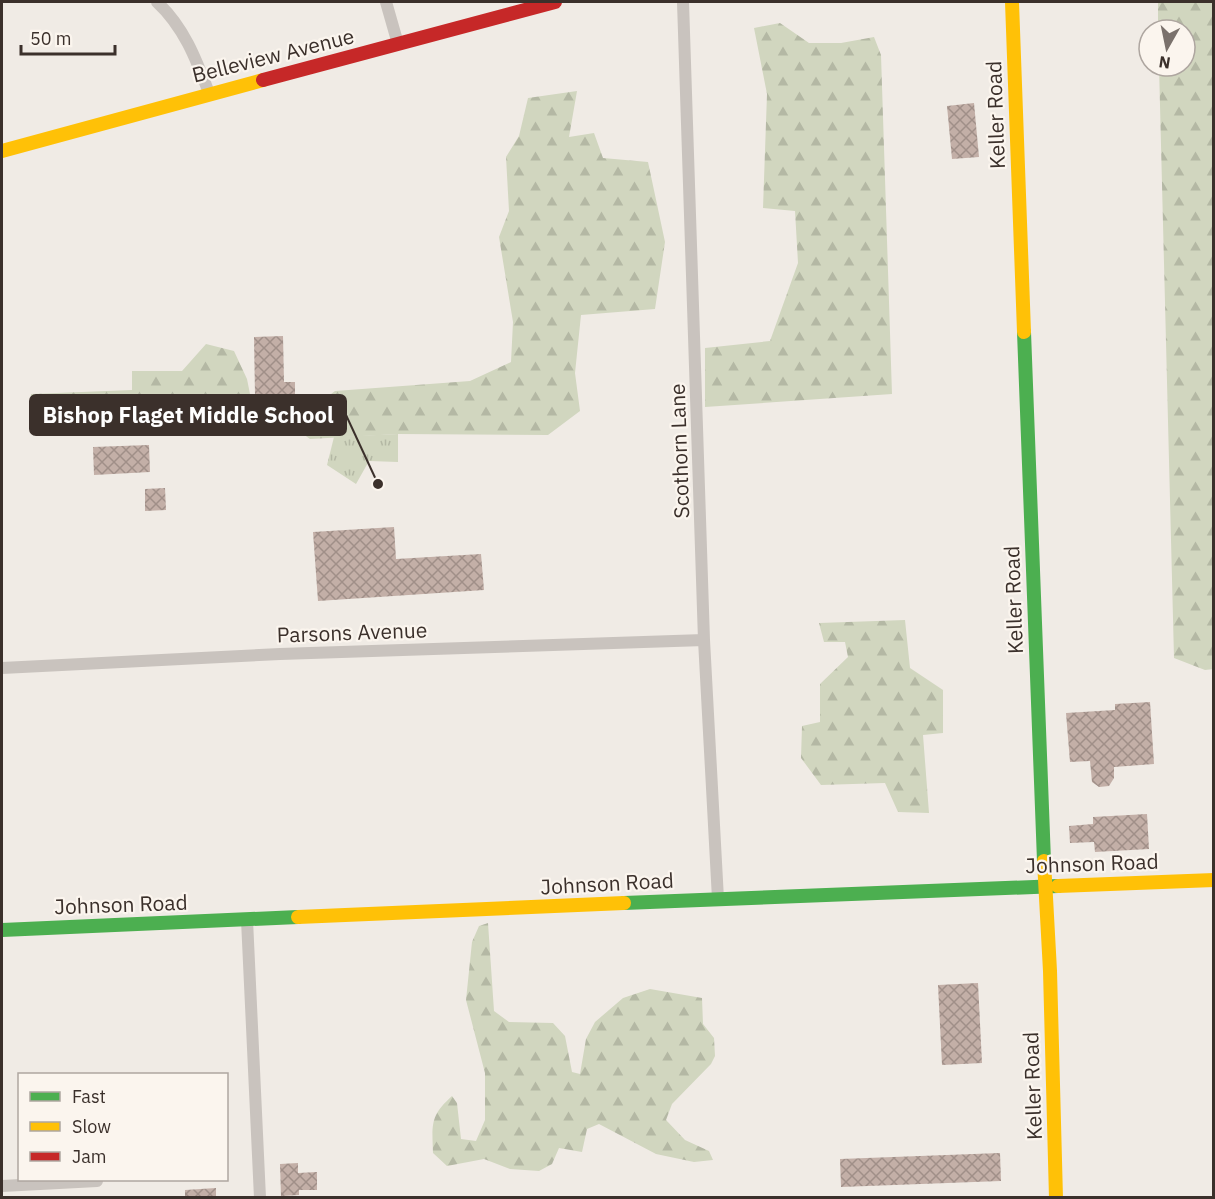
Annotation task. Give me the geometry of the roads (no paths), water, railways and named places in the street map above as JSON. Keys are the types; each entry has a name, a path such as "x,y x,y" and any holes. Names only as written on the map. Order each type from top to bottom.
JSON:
{"street":[{"path":"157,2 172,16 195,56 208,93"},
{"path":"386,2 398,45"},
{"name":"Belleview Avenue","path":"2,151 208,93 555,2"},
{"name":"Scothorn Lane","path":"683,2 704,640 718,899"},
{"name":"Keller Road","path":"1012,2 1056,1197"},
{"name":"Parsons Avenue","path":"2,668 280,654 704,640"},
{"name":"Johnson Road","path":"2,930 1045,885 1214,880"},
{"path":"247,920 260,1197"},
{"path":"2,1186 97,1181"}],"place":[{"name":"Bishop Flaget Middle School","path":"378,484"}]}
